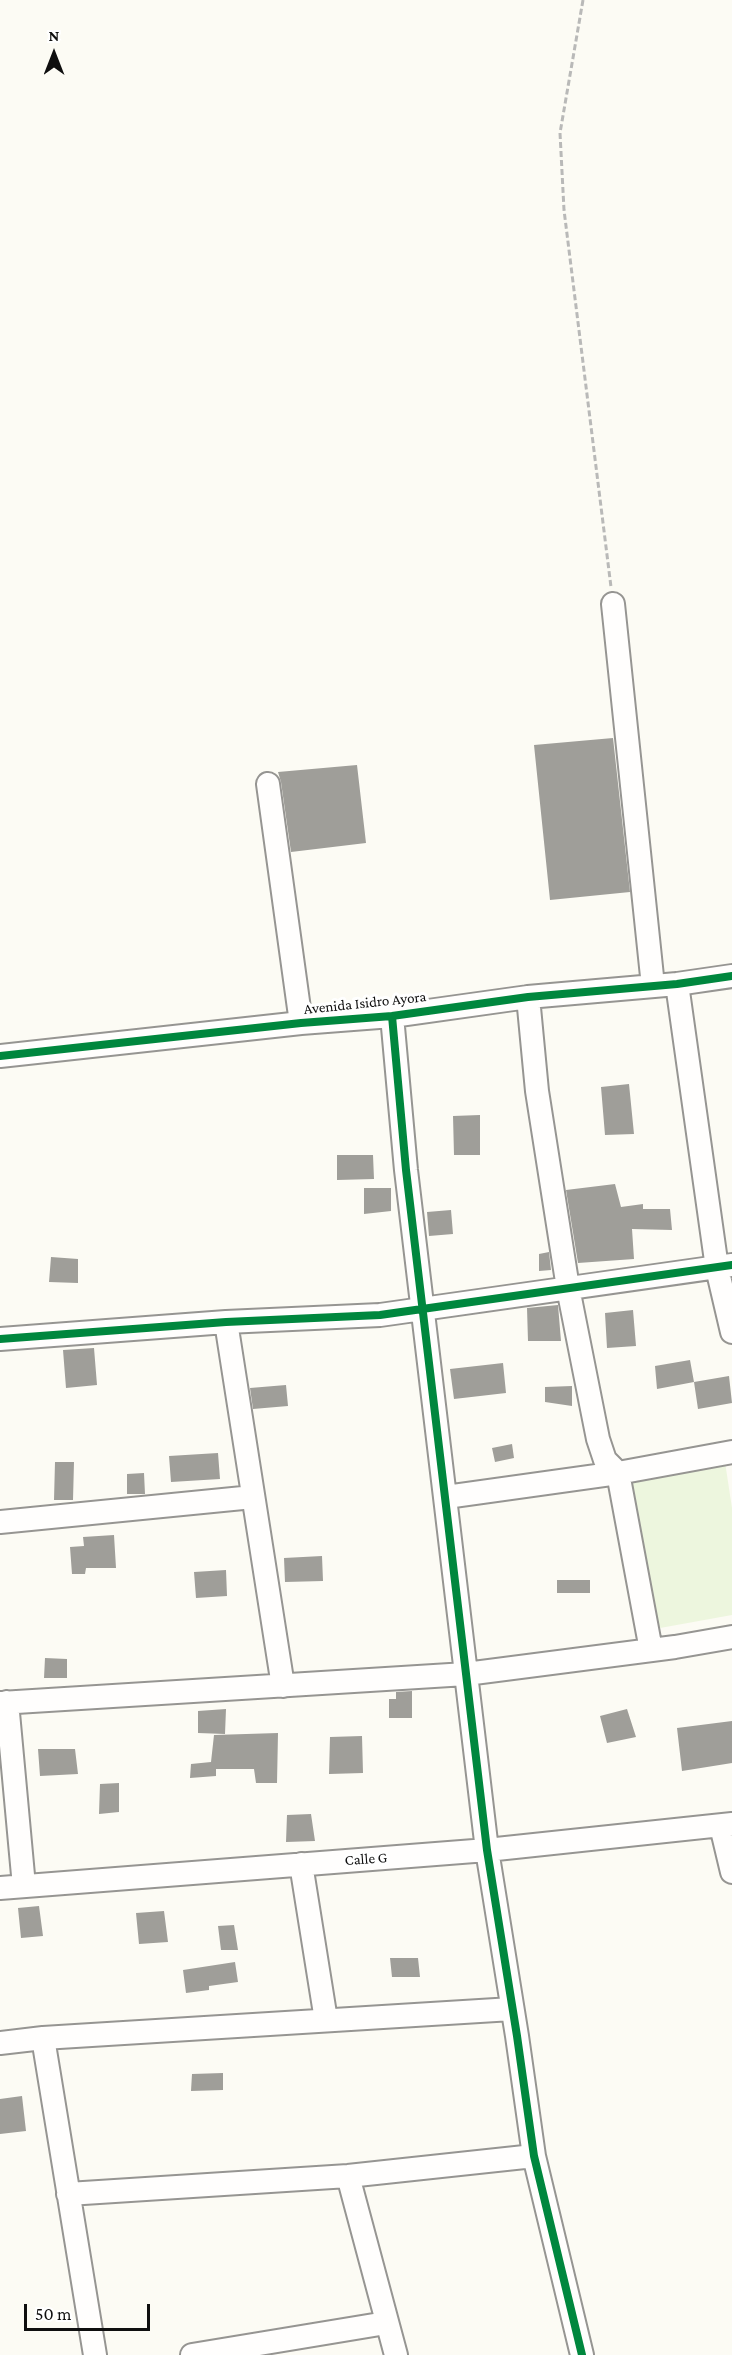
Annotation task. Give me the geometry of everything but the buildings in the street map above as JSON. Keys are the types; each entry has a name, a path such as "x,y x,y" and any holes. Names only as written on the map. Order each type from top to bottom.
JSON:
{"street":[{"path":"614,604 653,986"},
{"path":"268,784 302,1023"},
{"name":"Avenida Isidro Ayora","path":"0,1056 302,1023 392,1016 528,997 677,984 732,976"},
{"path":"677,984 725,1266 732,1332"},
{"path":"528,997 537,1091 567,1288 598,1439 605,1460 618,1473 651,1650"},
{"path":"392,1016 406,1170 487,1850 534,2156 582,2355"},
{"path":"0,1339 226,1322 336,1318 424,1310 725,1266"},
{"path":"226,1322 283,1686"},
{"path":"446,1497 618,1473 732,1452"},
{"path":"0,1522 253,1497"},
{"path":"24,1886 4,1702 466,1674 732,1637"},
{"path":"726,1825 732,1872"},
{"name":"Calle G","path":"0,1888 487,1850 726,1825"},
{"path":"301,1864 326,2020"},
{"path":"0,2043 43,2038 512,2009"},
{"path":"43,2038 95,2355"},
{"path":"68,2194 348,2176 534,2156"},
{"path":"348,2176 396,2355"},
{"path":"192,2355 386,2323"}],"path":[{"path":"583,0 560,133 561,155 564,210 614,604"}],"green space":[{"path":"725,1462 732,1508 732,1615 649,1630 627,1475"}],"cycle path":[{"path":"0,1056 301,1023 392,1016 528,997 677,984 732,976"},
{"path":"392,1016 406,1170 487,1850 534,2156 582,2355"},
{"path":"0,1339 226,1322 380,1315 732,1265"}]}
